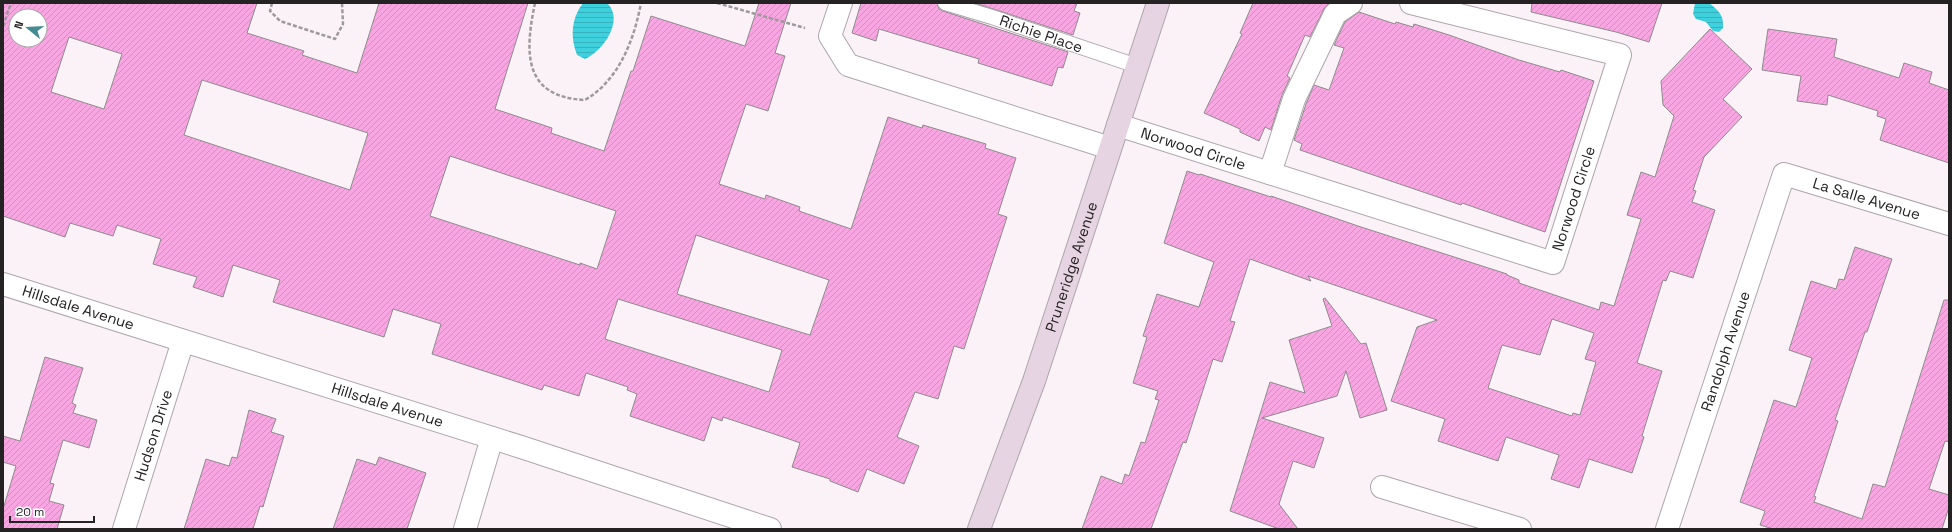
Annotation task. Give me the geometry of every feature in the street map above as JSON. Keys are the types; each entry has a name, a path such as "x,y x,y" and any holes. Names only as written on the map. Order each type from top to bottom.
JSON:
{"main road":[{"name":"Pruneridge Avenue","path":"979,529 1034,381 1158,3"}],"street":[{"path":"841,3 830,36 848,65 1110,148"},
{"path":"1270,173 1294,99 1335,14 1351,3"},
{"name":"Norwood Circle","path":"1118,125 1554,263 1620,55 1411,3"},
{"name":"La Salle Avenue","path":"1784,174 1949,224"},
{"name":"Randolph Avenue","path":"1667,529 1784,174"},
{"name":"Hillsdale Avenue","path":"3,284 492,438 770,529"},
{"name":"Hudson Drive","path":"124,529 183,341"},
{"path":"464,529 492,438"},
{"path":"1382,487 1520,529"}],"lane":[{"name":"Richie Place","path":"945,3 992,17 1138,66"}],"path":[{"path":"3,26 11,3"},
{"path":"272,3 270,11 280,21 335,39 342,24 342,3"},
{"path":"535,3 530,30 530,57 533,70 548,90 560,97 584,100 606,84 617,69 638,20 641,3"},
{"path":"717,3 830,36"}],"water":[{"path":"583,3 607,3 612,10 614,18 610,34 605,42 592,55 585,59 577,55 573,42 574,22"},
{"path":"1695,3 1709,3 1718,11 1723,20 1723,28 1719,32 1713,31 1706,22 1696,19 1693,14"}],"building":[{"path":"3,3 257,3 247,33 304,51 302,55 357,73 379,3 528,3 495,109 552,128 551,133 604,151 651,16 745,46 759,3 791,3 775,53 785,56 768,111 746,104 719,184 765,199 766,195 800,207 799,211 851,229 888,117 922,128 923,125 986,144 985,148 1016,158 998,214 1007,217 964,349 954,346 938,399 915,392 897,437 919,446 904,484 867,469 858,492 830,481 830,479 792,467 800,443 723,417 722,421 712,417 704,441 630,416 637,394 627,390 628,387 586,373 579,396 544,385 542,390 432,354 441,324 393,309 384,337 273,302 280,280 233,265 223,297 193,287 197,277 153,264 161,239 117,225 113,236 70,223 65,237 3,216","holes":["69,37 122,54 104,109 51,92","202,80 368,133 350,190 184,135","450,156 616,211 597,269 580,263 580,265 430,216","696,235 829,280 810,335 677,294","618,299 782,350 769,392 605,339"]},
{"path":"861,3 937,3 939,9 943,11 1068,52 1063,68 1058,67 1052,86 978,63 979,59 879,29 876,41 852,33"},
{"path":"975,3 1077,3 1074,11 1080,13 1073,35"},
{"path":"1253,3 1329,3 1324,9 1310,37 1305,35 1287,76 1290,78 1282,95 1271,130 1265,127 1259,141 1240,132 1240,129 1204,113 1242,34 1240,33"},
{"path":"1532,3 1662,3 1649,42 1616,32 1531,12"},
{"path":"1359,12 1395,24 1396,22 1413,27 1414,24 1519,60 1560,72 1561,70 1594,81 1545,232 1300,150 1302,144 1294,140 1314,85 1329,90 1344,48 1334,45 1345,22"},
{"path":"1710,29 1752,69 1723,99 1742,117 1704,157 1693,190 1696,191 1692,202 1715,210 1693,278 1670,271 1666,281 1663,280 1637,363 1662,371 1642,436 1644,437 1632,473 1589,459 1579,488 1551,479 1559,455 1506,437 1498,461 1438,441 1445,419 1391,401 1417,327 1437,320 1308,276 1311,281 1250,259 1230,321 1235,322 1222,362 1213,359 1186,443 1183,442 1151,529 1082,529 1101,476 1122,484 1125,474 1129,476 1141,442 1145,443 1159,400 1155,399 1158,391 1133,383 1147,337 1143,336 1157,294 1199,307 1214,262 1164,243 1187,171 1271,196 1507,274 1519,280 1519,283 1599,310 1601,302 1614,306 1641,219 1627,215 1641,172 1655,177 1674,116 1663,105 1661,81","holes":["1552,319 1594,333 1585,359 1596,362 1580,415 1573,413 1572,416 1488,388 1502,345 1540,355"]},
{"path":"1768,29 1837,39 1834,57 1899,78 1904,63 1932,72 1929,83 1949,90 1949,163 1880,140 1886,119 1877,116 1878,111 1828,95 1827,105 1797,101 1801,76 1762,70"},
{"path":"1855,247 1892,259 1835,420 1838,421 1814,496 1816,497 1814,502 1862,519 1873,484 1885,487 1944,300 1949,300 1949,442 1945,441 1929,489 1949,495 1949,507 1942,529 1773,529 1760,525 1765,511 1740,502 1774,400 1796,407 1812,358 1789,350 1811,281 1836,289 1839,279 1844,280"},
{"path":"1325,298 1361,344 1366,343 1387,410 1360,418 1346,371 1337,396 1262,418 1324,438 1314,468 1293,461 1279,504 1298,529 1279,529 1230,511 1270,382 1305,393 1289,340 1332,326 1323,299"},
{"path":"45,357 83,368 72,403 76,405 73,413 97,420 89,448 63,440 50,483 54,484 49,501 64,505 57,529 3,529 3,509 16,466 3,462 3,436 20,441"},
{"path":"249,410 276,419 271,432 284,436 263,507 260,506 253,529 184,529 206,459 229,466 232,457 237,458"},
{"path":"379,457 426,473 407,529 333,529 357,459 376,465"}]}
